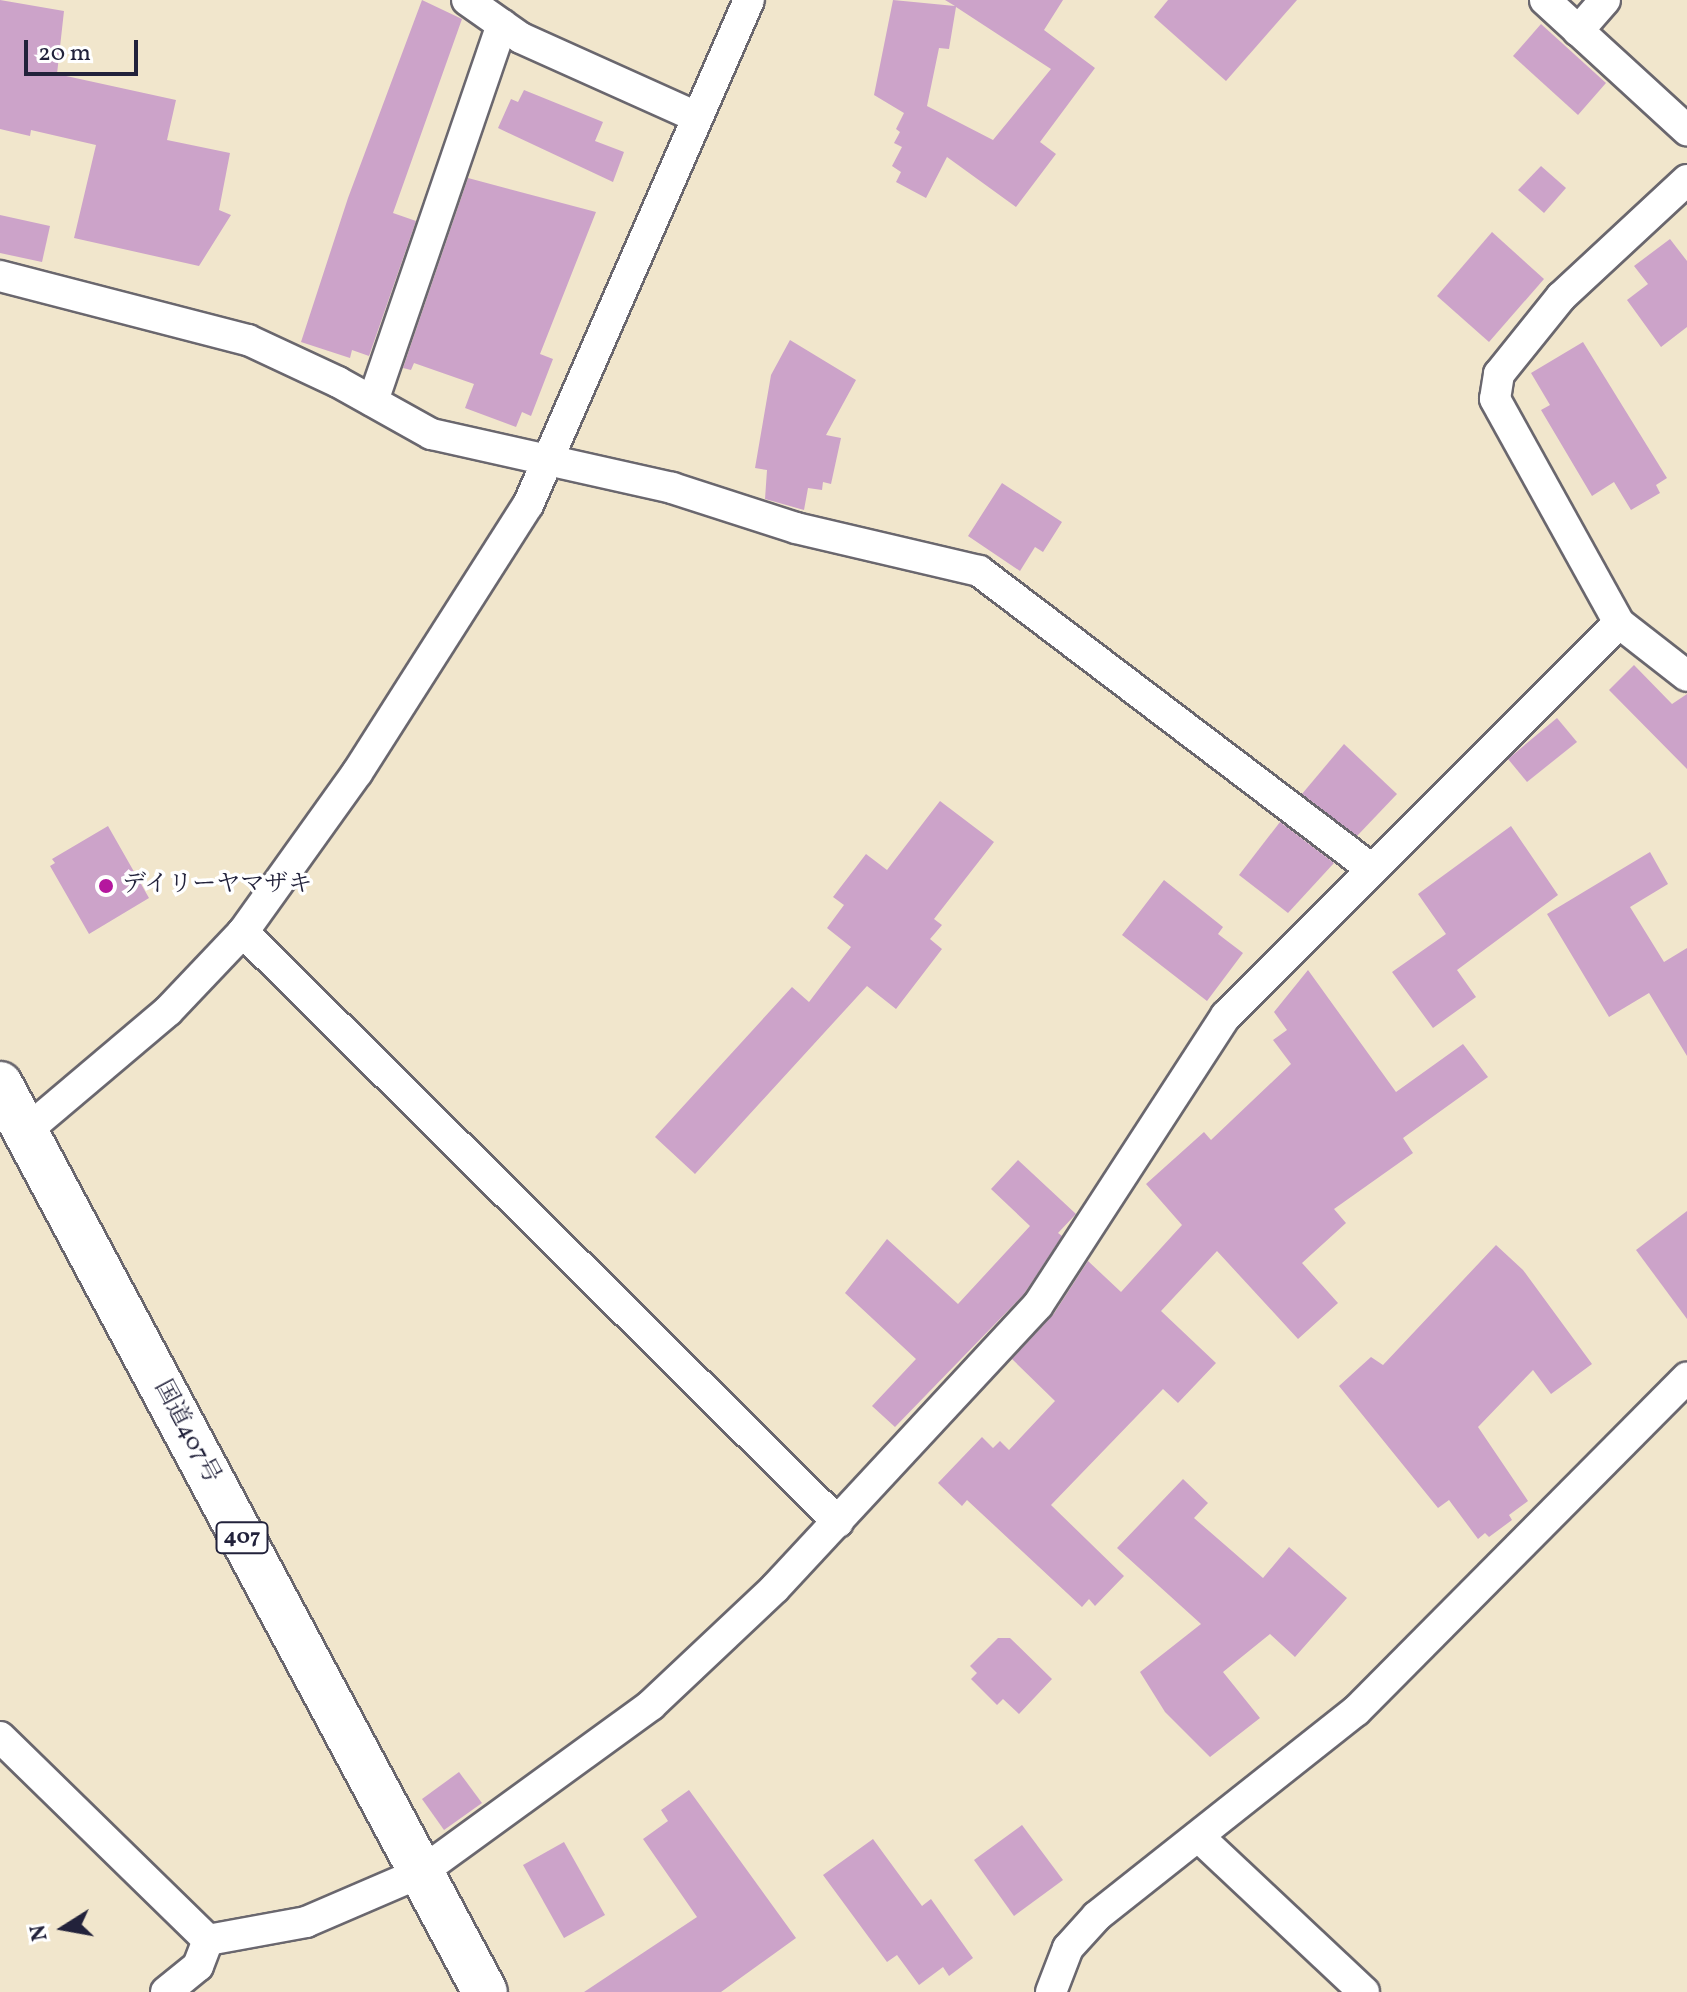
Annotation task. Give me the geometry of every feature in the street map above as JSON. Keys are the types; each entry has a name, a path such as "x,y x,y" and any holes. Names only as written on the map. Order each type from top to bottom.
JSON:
{"highway":[{"name":"国道407号","path":"0,1084 485,1992"}],"street":[{"path":"467,0 548,51 697,117"},
{"path":"26,1131 168,1011 243,932 374,746 528,505 749,0"},
{"path":"1545,0 1687,130"},
{"path":"1578,31 1605,0"},
{"path":"373,401 502,24"},
{"path":"1687,180 1561,297 1499,374 1495,399 1619,623 1687,676"},
{"path":"0,276 248,340 373,401 431,434 547,457 672,488 796,528 979,571 1370,868"},
{"path":"208,1940 306,1922 420,1873 651,1705 838,1522 1038,1305 1226,1016 1370,868 1619,623"},
{"path":"243,932 838,1522"},
{"path":"1051,1992 1068,1948 1097,1916 1200,1838 1356,1711 1687,1378"},
{"path":"0,1737 208,1940"},
{"path":"1200,1838 1364,1992"},
{"path":"166,1992 198,1966 208,1940"}],"building":[{"path":"0,0 64,11 57,74 176,100 167,140 230,153 219,210 231,215 199,266 74,238 96,145 31,130 30,136 0,129"},
{"path":"422,0 462,19 393,213 416,221 369,356 352,350 350,358 301,342 348,198"},
{"path":"893,0 955,6 945,0 1063,0 1044,30 1095,68 1040,142 1056,154 1016,207 947,157 926,198 896,182 901,172 892,166 902,147 894,143 900,132 896,129 904,113 874,95","holes":["956,7 1051,69 993,140 927,106 939,48 949,49"]},
{"path":"1168,0 1297,0 1226,81 1154,17"},
{"path":"1541,24 1606,83 1578,115 1513,56"},
{"path":"524,90 603,122 595,141 624,152 613,182 498,128 511,99 518,102"},
{"path":"1541,166 1566,188 1544,213 1518,190"},
{"path":"468,178 596,212 540,354 553,359 531,416 522,412 516,427 465,408 474,384 414,363 411,370 403,368"},
{"path":"0,215 50,226 42,262 0,253"},
{"path":"1492,232 1544,279 1489,342 1437,296"},
{"path":"1670,239 1687,261 1687,327 1661,347 1627,300 1648,284 1634,266"},
{"path":"790,340 856,380 826,435 841,438 831,484 823,482 822,490 808,488 804,510 765,499 767,470 755,468 771,375"},
{"path":"1583,342 1667,478 1656,485 1660,493 1631,510 1614,482 1592,496 1541,410 1550,405 1531,373"},
{"path":"1002,483 1062,522 1043,552 1035,547 1020,571 968,536"},
{"path":"1634,665 1672,704 1687,694 1687,769 1609,690"},
{"path":"1557,718 1577,742 1527,782 1508,759"},
{"path":"1344,744 1397,794 1357,836 1302,794"},
{"path":"940,801 994,842 934,919 942,925 930,939 942,949 896,1009 867,986 695,1174 655,1137 792,987 809,1002 851,947 827,928 844,905 833,897 866,854 887,870"},
{"path":"1280,822 1334,863 1288,913 1239,875"},
{"path":"108,826 149,898 89,934 50,866 55,863 52,859"},
{"path":"1511,826 1558,895 1457,970 1476,997 1433,1028 1392,972 1446,934 1418,894"},
{"path":"1650,852 1668,884 1630,907 1664,962 1687,948 1687,1056 1649,993 1609,1017 1547,914"},
{"path":"1164,880 1223,927 1218,934 1243,953 1207,1001 1122,935"},
{"path":"1308,970 1396,1092 1463,1044 1488,1077 1403,1138 1413,1153 1334,1209 1346,1223 1302,1263 1338,1303 1298,1339 1217,1251 1161,1311 1216,1363 1178,1403 1163,1389 1051,1505 1124,1576 1095,1606 1089,1599 1082,1607 967,1500 962,1506 938,1483 982,1437 993,1448 1000,1441 1009,1450 1055,1401 1012,1359 1053,1315 1088,1261 1121,1292 1182,1225 1146,1184 1204,1132 1211,1140 1291,1064 1273,1040 1287,1030 1274,1012"},
{"path":"1018,1160 1076,1214 1058,1233 1062,1236 1024,1294 895,1427 872,1406 916,1359 845,1293 887,1239 958,1304 1030,1226 991,1189"},
{"path":"1687,1211 1687,1319 1636,1250"},
{"path":"1496,1245 1523,1270 1592,1364 1551,1394 1533,1370 1478,1427 1528,1501 1509,1515 1512,1520 1489,1537 1485,1533 1478,1539 1449,1500 1438,1508 1339,1386 1371,1357 1383,1365"},
{"path":"1183,1479 1208,1503 1194,1518 1263,1578 1289,1547 1347,1598 1295,1657 1270,1634 1223,1672 1260,1718 1210,1757 1165,1712 1140,1672 1201,1624 1117,1548"},
{"path":"998,1638 1010,1638 1052,1679 1019,1714 1003,1699 997,1705 971,1679 977,1673 970,1666"},
{"path":"459,1772 482,1803 444,1830 422,1799"},
{"path":"689,1790 796,1938 721,1992 584,1992 697,1917 643,1839 668,1821 661,1810"},
{"path":"1022,1825 1063,1880 1014,1916 974,1860"},
{"path":"873,1839 922,1906 931,1899 973,1958 949,1976 943,1967 919,1985 897,1955 887,1962 823,1875"},
{"path":"564,1842 605,1915 564,1938 523,1865"}],"place":[{"name":"デイリーヤマザキ","path":"106,886"}]}
